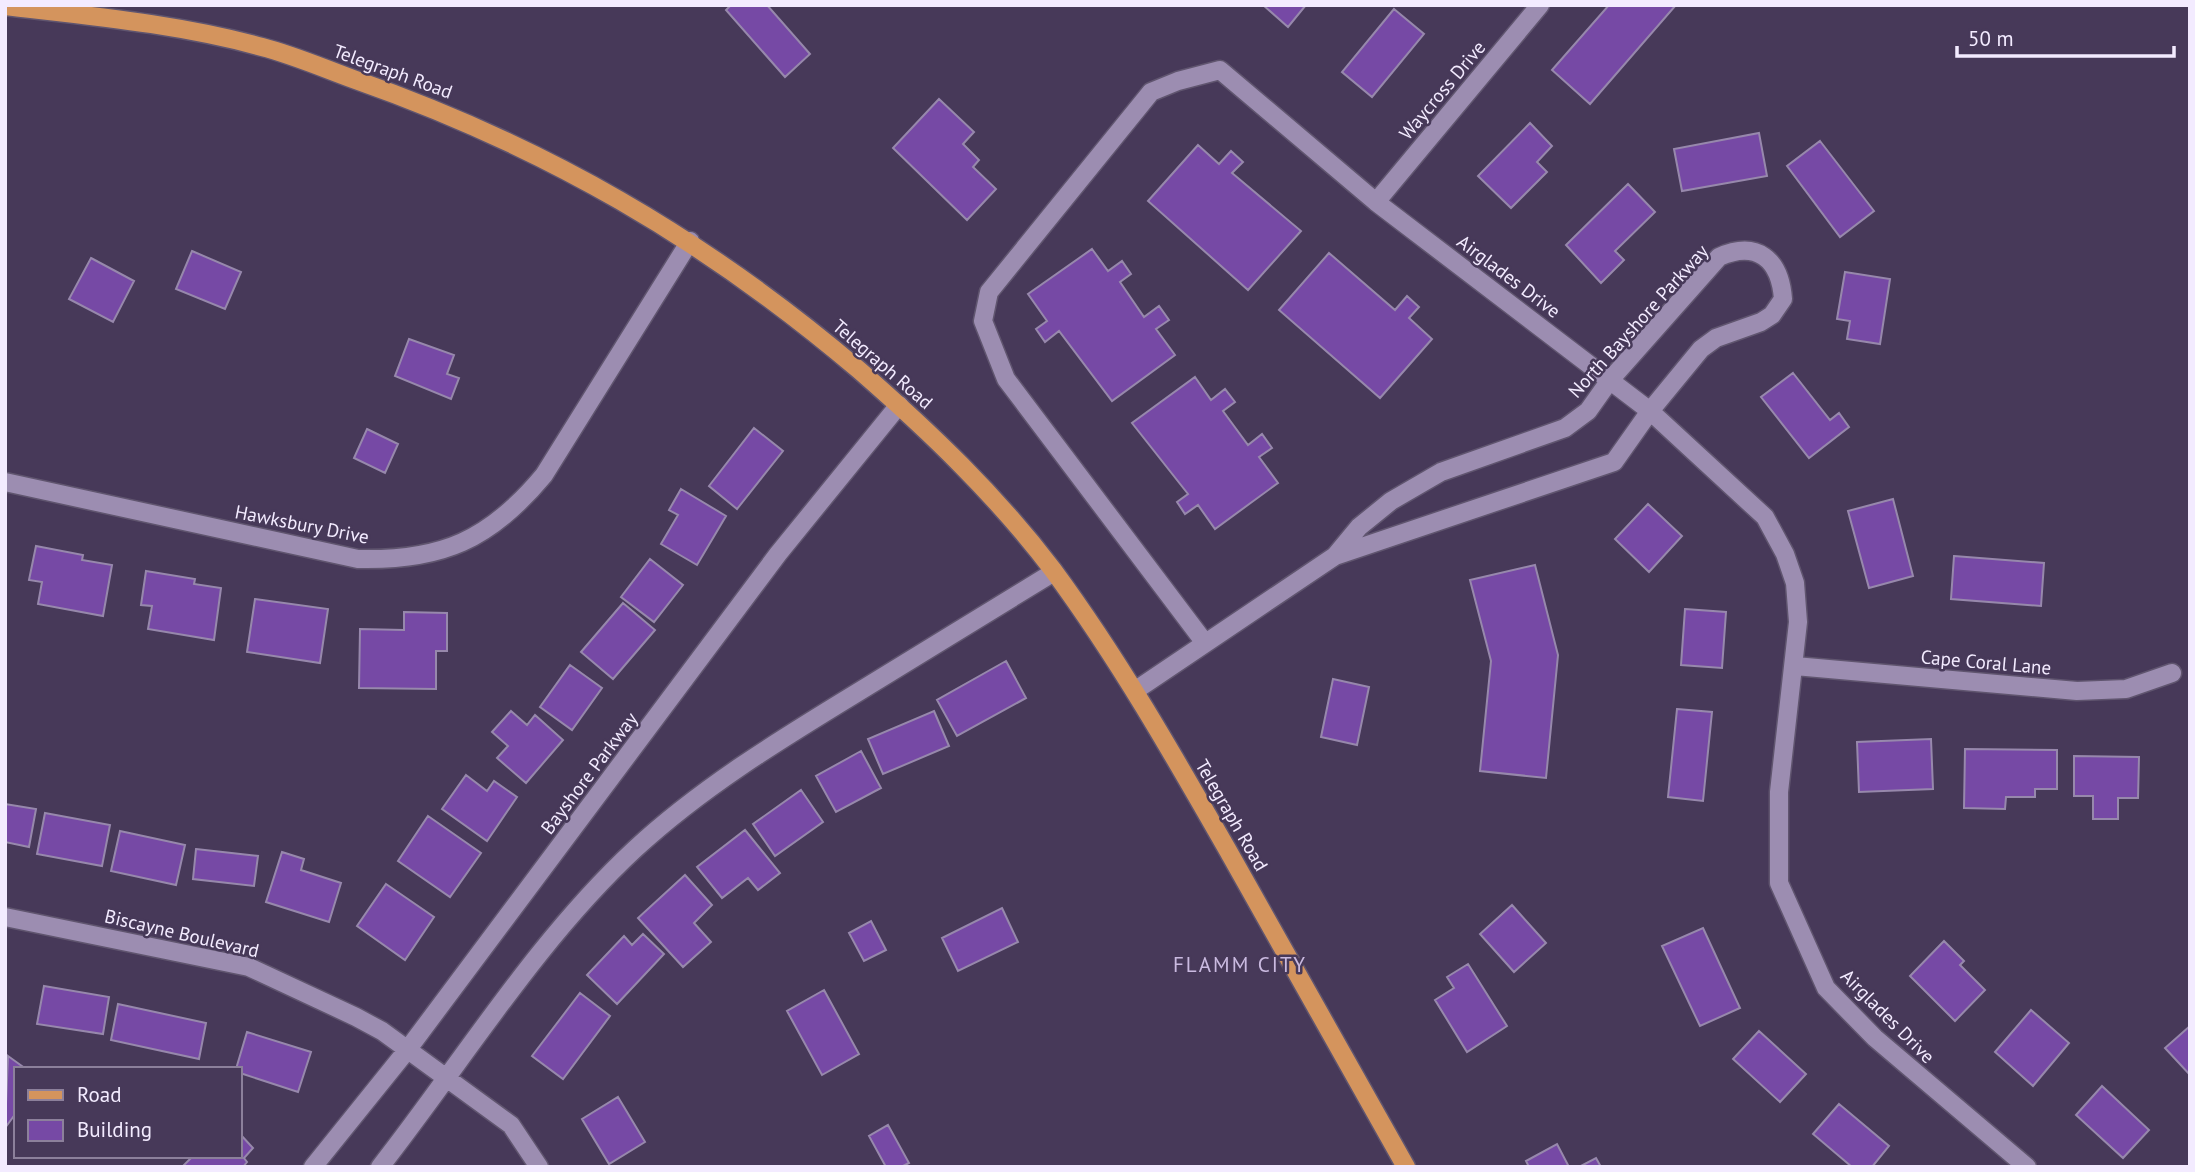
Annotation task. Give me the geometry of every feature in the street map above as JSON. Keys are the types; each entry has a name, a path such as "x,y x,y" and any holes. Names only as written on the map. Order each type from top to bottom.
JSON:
{"main road":[{"name":"Telegraph Road","path":"5,6 126,20 261,46 440,109 582,177 690,241 805,325 899,405 981,483 1054,572 1136,690 1406,1167"}],"street":[{"name":"Waycross Drive","path":"1376,202 1541,5"},
{"name":"Airglades Drive","path":"1205,643 1006,379 983,321 989,292 1151,92 1178,81 1220,70 1376,202 1650,411 1765,517 1785,554 1795,583 1798,622 1779,792 1779,883 1826,988 1875,1038 2027,1167"},
{"name":"Hawksbury Drive","path":"5,482 358,559 395,560 433,554 466,542 496,524 522,501 544,475 690,241"},
{"name":"North Bayshore Parkway","path":"1136,690 1335,556 1614,462 1650,411 1701,349 1716,338 1742,331 1772,315 1783,299 1777,269 1768,258 1754,251 1733,251 1719,257 1610,380 1588,411 1565,428 1441,472 1391,501 1359,527 1335,556"},
{"name":"Bayshore Parkway","path":"313,1167 408,1049 778,554 899,405"},
{"path":"380,1167 449,1079 529,966 587,897 636,848 704,792 784,737 1054,572"},
{"name":"Cape Coral Lane","path":"1795,666 2077,691 2126,689 2172,673"},
{"name":"Biscayne Boulevard","path":"5,917 249,967 356,1017 408,1049 511,1125 539,1167"}],"building":[{"path":"731,5 767,5 810,54 785,77 726,10"},
{"path":"1263,5 1306,5 1288,27"},
{"path":"1609,5 1676,5 1590,104 1552,70"},
{"path":"1394,9 1424,34 1372,97 1342,72"},
{"path":"939,99 974,132 963,144 979,160 973,167 996,189 967,220 893,148"},
{"path":"1530,123 1552,146 1537,162 1547,172 1511,208 1478,176"},
{"path":"1759,133 1767,176 1682,191 1674,149"},
{"path":"1820,141 1874,211 1840,237 1787,166"},
{"path":"1198,145 1219,164 1231,151 1243,162 1232,173 1301,231 1248,290 1148,201"},
{"path":"1628,184 1655,212 1615,251 1624,260 1601,283 1566,245"},
{"path":"1092,249 1108,271 1122,261 1131,274 1120,282 1144,317 1159,306 1169,320 1156,329 1175,355 1112,401 1059,331 1045,342 1036,329 1047,321 1028,294"},
{"path":"192,251 241,272 225,309 176,289"},
{"path":"1329,253 1395,310 1407,296 1419,307 1409,318 1432,339 1380,398 1279,310"},
{"path":"91,258 134,281 113,322 69,299"},
{"path":"1845,272 1890,279 1880,344 1847,339 1850,321 1837,319"},
{"path":"409,339 454,355 447,374 459,378 451,399 395,376"},
{"path":"1793,373 1830,420 1839,413 1849,427 1809,458 1761,397"},
{"path":"1195,377 1211,400 1225,389 1235,402 1223,411 1248,445 1262,434 1272,448 1259,457 1278,483 1215,529 1198,505 1185,514 1177,502 1188,494 1132,423"},
{"path":"754,428 783,451 737,509 709,486"},
{"path":"367,429 398,444 385,473 354,458"},
{"path":"681,489 726,516 697,565 661,544 678,515 669,510"},
{"path":"1893,499 1913,576 1869,588 1848,511"},
{"path":"1648,504 1682,536 1649,572 1615,539"},
{"path":"36,546 83,555 82,560 112,565 103,616 38,604 42,582 29,580"},
{"path":"1954,556 2044,563 2041,606 1951,599"},
{"path":"650,559 683,585 654,622 621,597"},
{"path":"1535,565 1558,655 1546,778 1480,771 1491,661 1470,580"},
{"path":"146,571 195,579 194,584 221,588 214,640 148,629 152,606 141,605"},
{"path":"255,599 328,609 320,663 247,652"},
{"path":"623,603 655,630 613,679 581,652"},
{"path":"1685,609 1726,612 1722,668 1681,665"},
{"path":"404,612 447,613 447,651 436,651 436,689 359,688 360,629 404,630"},
{"path":"1006,661 1026,698 957,736 937,700"},
{"path":"570,665 602,688 572,730 540,707"},
{"path":"1333,679 1369,687 1357,745 1321,737"},
{"path":"1677,709 1712,712 1703,801 1668,797"},
{"path":"511,711 527,725 535,715 563,740 526,783 497,758 508,746 492,732"},
{"path":"934,711 949,746 883,774 868,739"},
{"path":"1931,739 1933,789 1859,792 1857,742"},
{"path":"1965,749 2057,750 2057,789 2035,789 2035,797 2006,797 2005,809 1964,808"},
{"path":"861,751 881,788 836,812 816,776"},
{"path":"2074,756 2139,757 2138,798 2118,798 2118,819 2093,819 2093,796 2074,796"},
{"path":"466,775 487,791 494,781 517,797 487,841 442,809"},
{"path":"801,790 823,822 775,856 753,824"},
{"path":"5,804 36,809 29,847 5,842"},
{"path":"45,813 110,825 102,866 37,854"},
{"path":"428,816 481,853 450,897 398,861"},
{"path":"745,830 780,873 758,890 748,878 722,898 697,867"},
{"path":"120,831 185,845 176,885 111,871"},
{"path":"196,849 258,856 254,886 193,879"},
{"path":"282,852 304,859 301,870 341,883 329,922 266,902"},
{"path":"685,875 712,905 694,923 711,942 683,967 638,918"},
{"path":"386,884 434,917 405,960 357,926"},
{"path":"1512,905 1546,943 1514,972 1480,934"},
{"path":"1002,908 1018,942 958,971 942,938"},
{"path":"871,921 886,950 864,961 849,933"},
{"path":"1703,928 1740,1008 1700,1026 1662,946"},
{"path":"643,934 664,954 617,1004 587,975 624,936 632,945"},
{"path":"1944,941 1964,961 1960,965 1985,990 1955,1021 1910,976"},
{"path":"1468,964 1507,1026 1467,1052 1435,1000 1454,988 1447,977"},
{"path":"44,986 109,997 103,1034 37,1024"},
{"path":"824,990 859,1054 822,1075 787,1011"},
{"path":"580,993 610,1016 563,1079 532,1056"},
{"path":"118,1004 206,1023 199,1059 111,1040"},
{"path":"2031,1010 2069,1043 2033,1086 1995,1052"},
{"path":"2190,1026 2190,1075 2165,1048"},
{"path":"1759,1031 1806,1074 1780,1102 1733,1059"},
{"path":"247,1032 311,1052 298,1092 242,1074 242,1067 237,1067"},
{"path":"8,1056 23,1067 14,1067 14,1116 5,1128"},
{"path":"2102,1086 2149,1130 2123,1158 2076,1115"},
{"path":"618,1097 645,1142 609,1164 582,1119"},
{"path":"1839,1104 1889,1146 1872,1167 1852,1167 1813,1134"},
{"path":"888,1125 909,1163 901,1167 886,1167 869,1136"},
{"path":"242,1136 253,1148 244,1158 247,1162 243,1167 182,1167 191,1158 242,1158"},
{"path":"1557,1144 1569,1167 1529,1167 1526,1161"},
{"path":"1596,1158 1601,1167 1579,1167"}],"district":[{"name":"FLAMM CITY","path":"1240,965"}]}
